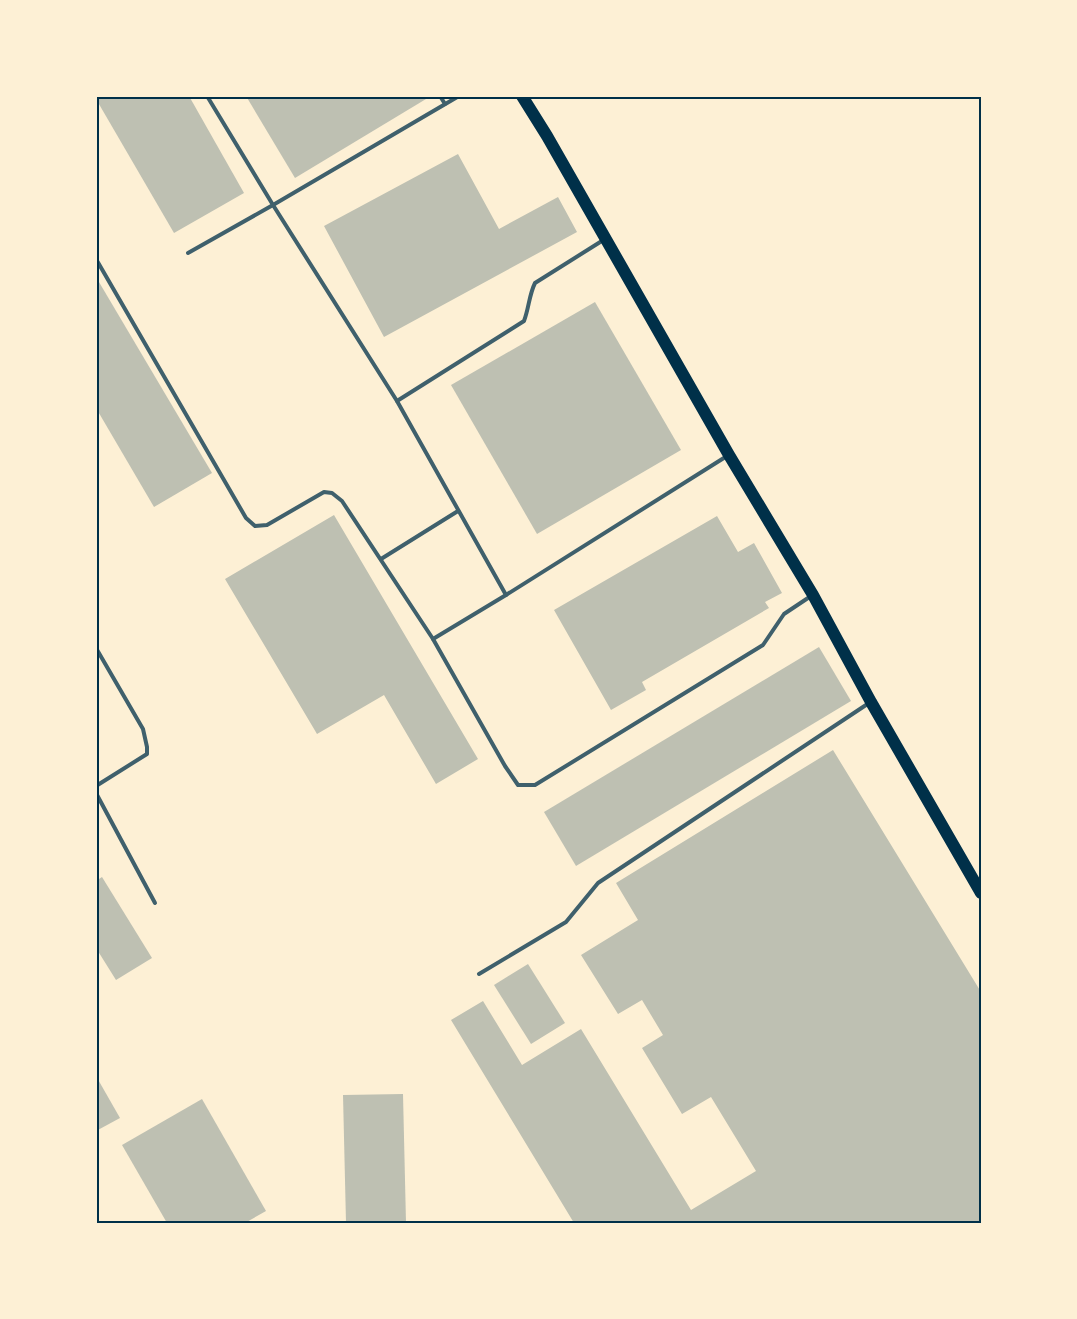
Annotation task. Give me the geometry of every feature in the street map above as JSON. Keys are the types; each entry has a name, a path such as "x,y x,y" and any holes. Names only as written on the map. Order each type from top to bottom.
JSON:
{"main road":[{"path":"522,96 547,136 729,455 813,595 871,702 981,893"}],"lane":[{"path":"207,96 273,205 397,401 506,595"},
{"path":"440,96 445,104"},
{"path":"188,253 459,96"},
{"path":"397,401 524,321 529,310 530,294 535,283 605,239"},
{"path":"96,259 246,518 255,526 267,525 324,492 332,493 342,501 433,639 505,766 518,785 535,785 763,645 784,614 813,595"},
{"path":"433,639 729,455"},
{"path":"381,559 458,511"},
{"path":"96,648 143,728 147,754 96,786"},
{"path":"479,974 566,922 598,883 871,702"},
{"path":"96,793 155,903"}],"building":[{"path":"96,96 189,96 244,193 174,233"},
{"path":"246,96 431,96 295,178"},
{"path":"458,154 499,229 558,197 577,232 384,337 324,226"},
{"path":"96,277 212,473 154,507 96,408"},
{"path":"595,302 681,450 537,534 451,385"},
{"path":"334,515 478,759 436,784 384,695 317,734 225,579"},
{"path":"717,516 738,552 754,543 782,593 765,602 769,608 642,682 646,690 611,710 554,610"},
{"path":"819,647 851,701 576,866 544,812"},
{"path":"833,750 981,992 981,1223 574,1223 451,1020 483,1001 522,1065 581,1029 691,1210 756,1171 711,1097 682,1114 642,1048 663,1035 642,1000 618,1014 581,955 638,920 616,883"},
{"path":"102,877 152,958 116,980 96,948 96,881"},
{"path":"528,964 565,1023 531,1044 494,985"},
{"path":"96,1076 120,1118 96,1131"},
{"path":"403,1094 406,1223 346,1223 343,1095"},
{"path":"202,1099 266,1211 245,1223 167,1223 122,1145"}]}
